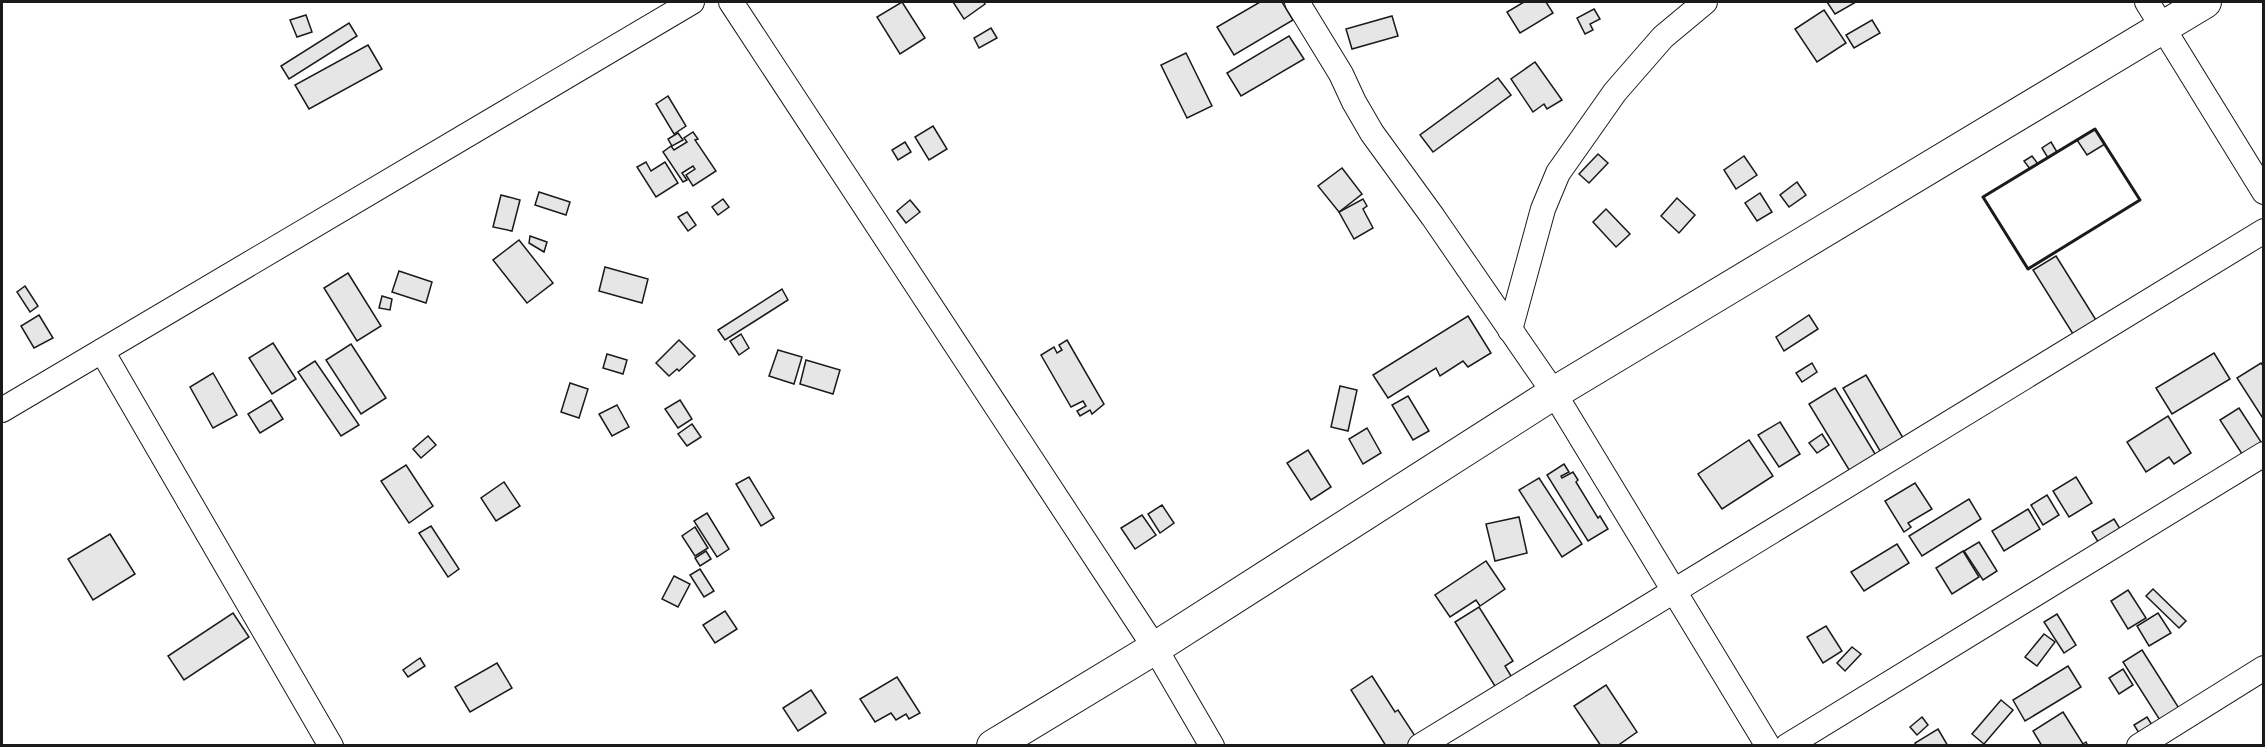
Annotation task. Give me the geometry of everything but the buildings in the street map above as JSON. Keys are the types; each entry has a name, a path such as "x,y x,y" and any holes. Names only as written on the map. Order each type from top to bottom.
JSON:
{"main road":[{"path":"993,746 1155,648 2155,14 2205,2"}],"street":[{"path":"2,410 692,2"},
{"path":"731,2 1155,648 1212,746"},
{"path":"1297,2 1341,74 1372,133 1433,217 1554,393 1768,746"},
{"path":"1510,330 1544,209 1558,173 1615,92 1663,37 1705,2"},
{"path":"2155,14 2263,189"},
{"path":"1420,746 2264,231"},
{"path":"102,351 331,746"},
{"path":"1787,746 2264,454"},
{"path":"2139,746 2264,668"}],"wall":[{"path":"2095,129 2140,200 2028,269 1983,197 2095,129"}]}
